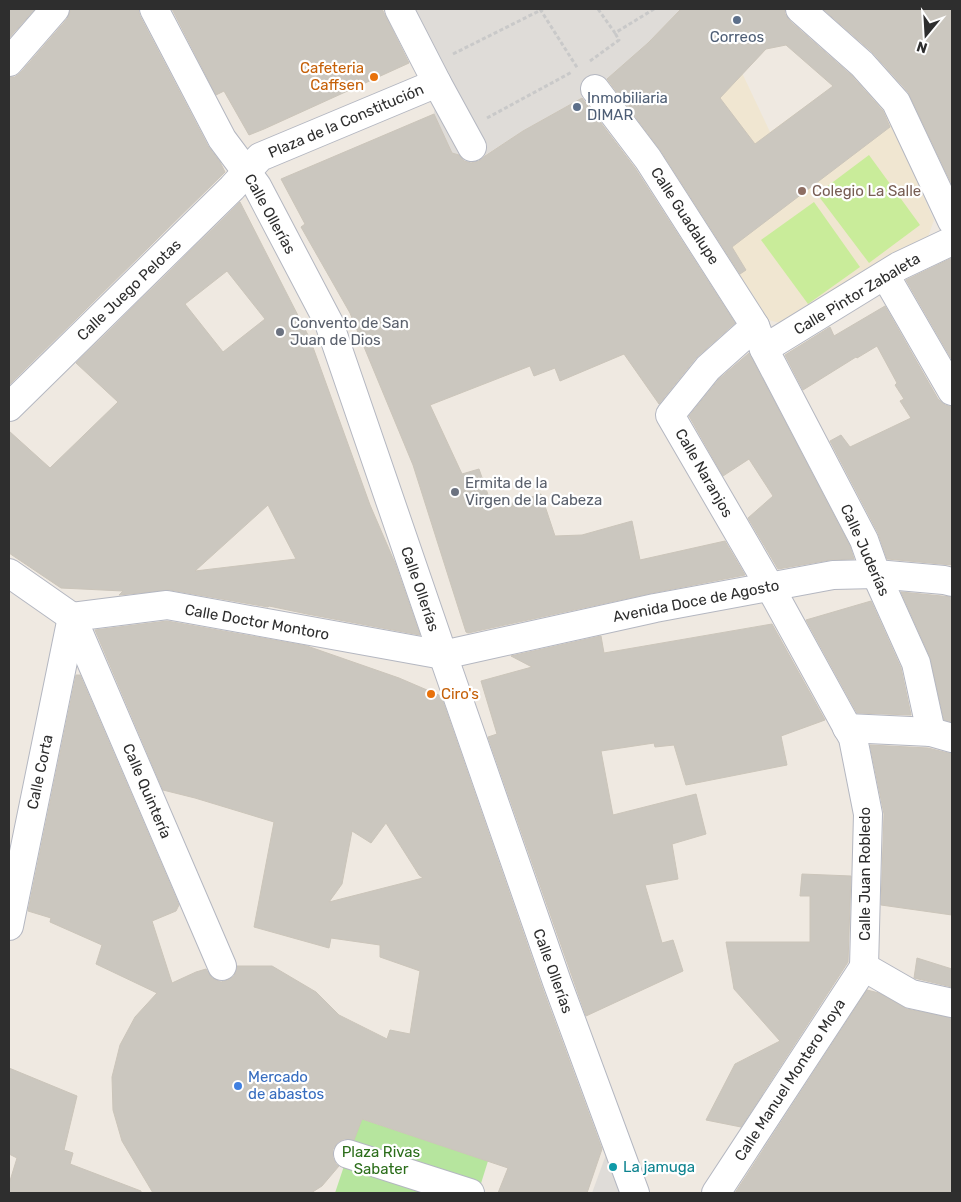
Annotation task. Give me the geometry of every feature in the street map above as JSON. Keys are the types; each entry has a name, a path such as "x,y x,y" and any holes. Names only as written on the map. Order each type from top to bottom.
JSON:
{"street":[{"path":"9,62 55,9"},
{"name":"Calle Ollerías","path":"154,9 222,139 257,186 329,324 556,982 635,1193"},
{"path":"800,9 862,64 896,102 952,221"},
{"path":"404,10 441,70"},
{"name":"Plaza de la Constitución","path":"247,171 260,157 441,70 472,147"},
{"name":"Calle Guadalupe","path":"587,79 648,159 759,338"},
{"name":"Calle Juego Pelotas","path":"9,407 232,188 247,171"},
{"name":"Calle Pintor Zabaleta","path":"759,338 952,241"},
{"path":"885,274 952,391"},
{"name":"Calle Juderías","path":"759,338 864,540 876,574 916,663 941,735"},
{"name":"Calle Naranjos","path":"759,338 708,368 670,415 770,587"},
{"path":"9,573 72,617"},
{"name":"Avenida Doce de Agosto","path":"442,655 655,608 833,575 876,574 952,582"},
{"name":"Calle Juan Robledo","path":"770,587 852,738 868,814 864,967"},
{"name":"Calle Doctor Montoro","path":"72,617 167,605 442,655"},
{"name":"Calle Corta","path":"9,926 72,617"},
{"name":"Calle Quintería","path":"72,617 222,966"},
{"path":"847,728 941,735"},
{"path":"864,967 911,994 952,1003"},
{"name":"Calle Manuel Montero Moya","path":"716,1193 864,967"},
{"path":"348,1154 470,1193"}],"path":[{"path":"441,70 541,9 587,79"},
{"path":"480,122 587,79 619,40 598,9"},
{"path":"615,33 654,9"}],"shaded area":[{"path":"404,9 681,9 638,53 601,85 465,168 459,155 452,153 434,114 437,83"},
{"name":"Colegio La Salle","path":"681,9 708,9 711,12 770,132 854,71 877,96 892,125 934,220 928,237 780,323 761,318 601,85 638,53"},
{"name":"La jamuga","path":"611,1141 636,1193 592,1193"}],"green space":[{"path":"869,155 920,225 869,263 817,194"},
{"path":"814,202 860,267 808,304 761,240"},
{"name":"Plaza Rivas Sabater","path":"362,1119 488,1161 478,1193 335,1193"}],"building":[{"path":"9,9 35,9 9,38"},
{"path":"70,9 138,9 208,146 225,172 9,385 9,77 15,77 21,72 67,19"},
{"path":"172,9 382,9 409,63 249,135 224,91 216,95"},
{"path":"681,9 785,9 785,14 790,21 851,75 883,111 890,127 732,247 746,270 740,274 661,151 607,79 648,43","holes":["786,45 833,86 755,144 720,98 766,49"]},
{"path":"823,9 952,9 952,185 908,92 872,52"},
{"path":"582,98 635,168 735,323 696,358 659,404 624,354 560,381 555,368 534,376 530,366 430,405 462,474 479,469 493,509 541,494 555,536 582,535 632,521 640,560 725,541 745,575 468,633 466,632 413,465 350,313 301,227 305,224 281,179 434,114 452,153 459,155 464,161 471,163 479,161 523,131"},
{"path":"240,202 310,339 370,505 395,563 420,635 269,606 170,590 119,595 123,591 61,588 9,553 9,431 50,468 118,402 76,363","holes":["227,271 265,319 223,352 185,304","268,505 296,559 195,571"]},
{"path":"952,258 952,360 906,280"},
{"path":"885,306 938,399 945,405 952,407 952,565 887,559 878,533 830,441 841,435 850,447 911,418 900,401 904,399 895,385 897,383 877,346 803,390 785,355 830,327 834,336"},
{"path":"749,353 850,546 854,559 830,560 778,569 748,518 773,496 749,459 723,476 689,416 719,379"},
{"path":"901,592 952,597 952,722 944,720 930,657"},
{"path":"871,601 901,668 911,715 857,713 806,620"},
{"path":"167,621 307,646 399,678 441,696 542,987 602,1149 587,1193 498,1193 508,1168 362,1119 354,1140 344,1139 338,1142 333,1149 333,1158 339,1166 322,1186 311,1193 153,1193 122,1141 113,1110 112,1077 120,1045 135,1017 157,993 96,964 102,945 50,922 51,918 28,911 76,675 80,675 179,905 176,911 152,921 172,983 206,969 212,978 221,982 234,976 237,966 272,966 316,992 339,1015 387,1039 390,1030 410,1034 420,971 380,957 380,945 331,938 329,948 254,927 274,822 163,790 95,630","holes":["386,823 419,875 423,878 329,902 342,884 352,831 371,843"]},
{"path":"772,624 825,720 781,736 787,765 686,785 674,745 655,747 654,743 601,751 613,815 696,794 706,834 672,844 678,879 645,885 662,943 673,940 683,971 586,1016 488,737 497,734 481,681 532,667 511,656 601,636 604,653"},
{"path":"870,745 928,748 952,753 952,915 881,905 884,814"},
{"path":"802,874 851,876 848,962 741,1127 706,1120 735,1064 780,1041 734,989 726,942 810,942 810,896 800,896"},
{"path":"917,958 952,969 952,987 914,978"},
{"path":"867,990 879,993 907,1009 952,1018 952,1193 735,1193"},
{"path":"9,1068 77,1096 64,1150 73,1153 70,1164 141,1191 141,1193 9,1193 9,1184 17,1158 9,1154"}],"place":[{"name":"Correos","path":"737,20"},
{"name":"Cafeteria Caffsen","path":"374,77"},
{"name":"Inmobiliaria DIMAR","path":"577,107"},
{"name":"Colegio La Salle","path":"802,191"},
{"name":"Convento de San Juan de Dios","path":"280,332"},
{"name":"Ermita de la Virgen de la Cabeza","path":"455,492"},
{"name":"Ciro's","path":"431,694"},
{"name":"Mercado de abastos","path":"238,1086"},
{"name":"La jamuga","path":"613,1167"}]}
